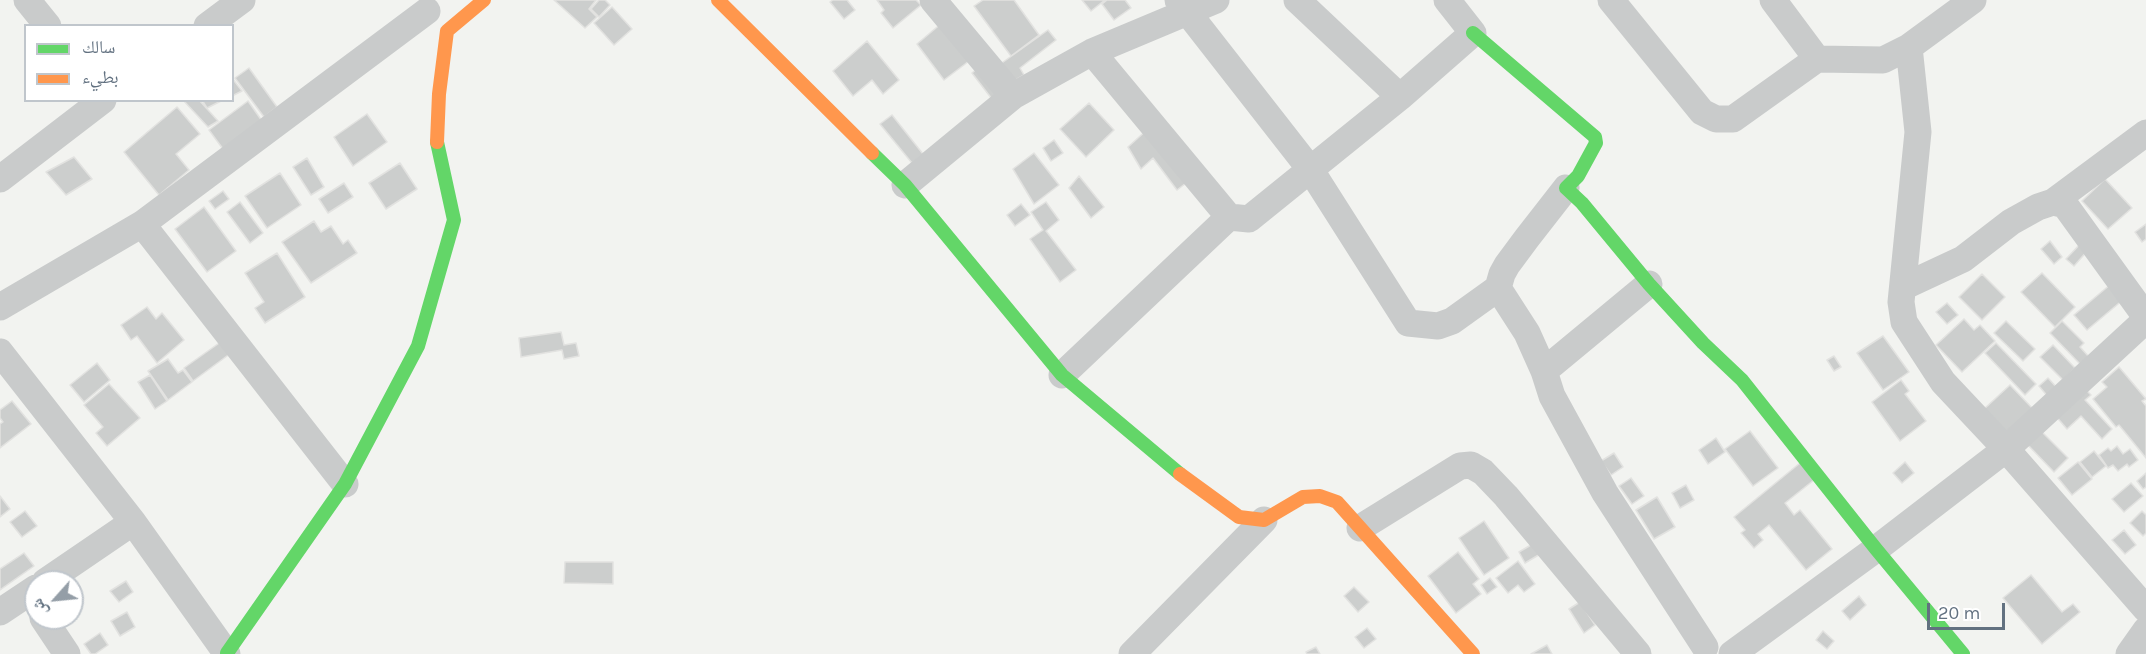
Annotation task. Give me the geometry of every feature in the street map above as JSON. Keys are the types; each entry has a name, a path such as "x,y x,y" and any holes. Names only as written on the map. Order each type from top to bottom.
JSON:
{"street":[{"path":"27,0 46,24"},
{"path":"210,24 242,0"},
{"path":"0,352 133,522 227,654 345,484 418,346 454,220 437,141 439,94 447,31 484,0"},
{"path":"718,0 905,185 1062,375 1196,487 1239,517 1264,520"},
{"path":"933,0 1013,96"},
{"path":"905,185 1013,96 1182,6 1216,0"},
{"path":"1296,0 1400,97"},
{"path":"1182,6 1310,169 1408,323 1438,326 1452,321 1498,288 1507,265 1566,188 1578,176 1596,143 1595,137 1589,130 1473,33 1447,0"},
{"path":"1611,0 1702,112 1716,119 1733,119 1817,59 1884,60 1910,47 1973,0"},
{"path":"1773,0 1817,59"},
{"path":"0,307 142,224 422,5 447,31"},
{"path":"1092,52 1229,217 1249,219 1400,97 1473,33"},
{"path":"1910,47 1918,132 1901,302 1904,322 1942,382 2006,448 2146,609"},
{"path":"0,179 100,102"},
{"path":"1903,287 1963,259 2011,222 2038,207 2053,202 2146,133"},
{"path":"1566,188 1582,203 1649,284 1742,380 1963,654"},
{"path":"1498,288 1527,333 1544,370 1552,396 1605,493 1697,651 1732,654 1876,549 2006,448 2146,319 2065,205 2053,202"},
{"path":"1062,375 1229,217"},
{"path":"142,224 345,484"},
{"path":"1544,370 1649,284"},
{"path":"1360,528 1460,466 1471,465 1483,472 1506,496 1638,654"},
{"path":"1132,654 1264,520 1302,497 1320,496 1337,502 1473,654"},
{"path":"67,570 133,522"},
{"path":"0,612 24,599"},
{"path":"52,630 67,654"},
{"path":"2129,654 2146,630"}],"building":[{"path":"554,0 596,0 589,9 597,17 585,28"},
{"path":"599,0 605,0 610,5 599,17 591,9"},
{"path":"847,0 855,10 844,19 830,2"},
{"path":"877,0 916,0 921,5 893,28 881,13 884,10"},
{"path":"983,0 1014,0 1039,35 1011,56 974,6"},
{"path":"1082,0 1105,0 1091,11"},
{"path":"1107,0 1125,0 1131,8 1114,20 1102,4"},
{"path":"612,7 632,29 614,45 594,23"},
{"path":"943,22 977,55 944,80 917,44"},
{"path":"1048,30 1056,40 1020,68 1024,75 1014,81 999,65"},
{"path":"867,41 899,80 883,94 872,80 853,96 833,71"},
{"path":"983,64 1003,89 992,99 972,73"},
{"path":"249,68 277,107 264,117 235,78"},
{"path":"234,81 242,91 234,95"},
{"path":"248,101 262,121 223,149 209,130"},
{"path":"185,102 201,102 218,121 208,127"},
{"path":"203,102 219,102 207,108"},
{"path":"1089,103 1114,130 1086,157 1060,129"},
{"path":"177,107 200,134 176,154 189,170 159,195 124,152"},
{"path":"367,114 387,142 353,166 334,137"},
{"path":"892,115 923,154 912,163 880,124"},
{"path":"1149,128 1190,180 1177,190 1153,158 1141,169 1128,147"},
{"path":"1054,140 1063,153 1051,161 1043,148"},
{"path":"1034,153 1059,185 1034,204 1013,169"},
{"path":"74,157 92,179 66,195 46,172"},
{"path":"307,158 324,187 311,195 293,167"},
{"path":"400,163 417,189 386,209 369,183"},
{"path":"280,173 301,205 267,228 245,196"},
{"path":"1079,176 1104,207 1091,218 1069,188"},
{"path":"2105,179 2132,208 2108,229 2082,201"},
{"path":"344,183 353,197 328,213 319,199"},
{"path":"223,191 229,199 215,209 209,201"},
{"path":"240,202 263,233 250,243 227,212"},
{"path":"1046,202 1059,220 1046,231 1076,270 1060,282 1030,239 1043,230 1031,212"},
{"path":"1021,204 1030,215 1015,226 1007,215"},
{"path":"204,207 236,251 207,272 175,229"},
{"path":"314,221 321,232 331,226 343,244 348,240 357,253 311,283 282,242"},
{"path":"2146,224 2146,239 2142,242 2135,232"},
{"path":"2050,241 2062,257 2054,264 2041,249"},
{"path":"2082,242 2089,249 2074,266 2066,259"},
{"path":"277,253 305,297 265,323 255,308 264,302 245,273"},
{"path":"2042,273 2075,307 2055,327 2021,292"},
{"path":"1982,274 2005,297 1982,320 1959,297"},
{"path":"2111,284 2124,299 2087,330 2074,315"},
{"path":"1947,303 1958,315 1947,324 1936,312"},
{"path":"147,307 156,319 162,313 184,340 157,363 137,336 131,340 121,325"},
{"path":"1964,319 1974,330 1980,325 1995,341 1962,372 1936,345"},
{"path":"2006,321 2035,349 2023,361 1994,333"},
{"path":"2062,321 2084,343 2080,347 2089,357 2081,365 2050,333"},
{"path":"561,332 564,345 576,343 579,356 564,359 562,350 521,357 519,338"},
{"path":"1883,336 1909,372 1883,390 1857,353"},
{"path":"222,341 231,353 193,381 184,368"},
{"path":"1996,343 2036,384 2025,395 1985,353"},
{"path":"2053,345 2075,368 2063,380 2040,357"},
{"path":"1834,356 1841,367 1834,371 1827,360"},
{"path":"168,359 178,373 183,370 192,382 168,400 148,371"},
{"path":"97,363 110,380 84,402 70,385"},
{"path":"2119,367 2146,399 2142,401 2146,406 2146,458 2119,425 2116,427 2093,399 2107,387 2102,382"},
{"path":"150,375 167,401 155,409 138,382"},
{"path":"2048,378 2059,390 2049,398 2039,386"},
{"path":"1901,380 1909,391 1905,394 1926,421 1900,441 1872,402"},
{"path":"109,384 140,418 107,446 96,433 103,427 84,405"},
{"path":"2010,385 2034,410 2007,435 1983,410"},
{"path":"2083,387 2091,395 2085,400 2112,429 2102,439 2081,416 2067,429 2054,414"},
{"path":"12,401 31,424 0,448 0,424 3,422 0,418 0,410"},
{"path":"2040,430 2068,458 2054,472 2026,443"},
{"path":"1750,431 1778,468 1753,486 1725,449"},
{"path":"1716,438 1725,452 1708,464 1699,450"},
{"path":"2117,446 2123,454 2130,449 2138,460 2118,471 2113,465 2108,468 2099,455 2108,448 2111,451"},
{"path":"2094,451 2106,466 2092,477 2080,462"},
{"path":"1614,453 1623,467 1611,475 1601,461"},
{"path":"1905,462 1914,473 1902,483 1893,473"},
{"path":"2078,462 2092,479 2072,495 2058,478"},
{"path":"1800,463 1814,480 1785,503 1794,515 1800,510 1832,549 1806,570 1769,525 1758,534 1763,540 1754,548 1741,533 1745,530 1734,517"},
{"path":"2146,473 2146,487 2143,489 2137,481"},
{"path":"1631,478 1644,496 1632,504 1619,486"},
{"path":"2131,483 2143,496 2124,512 2112,499"},
{"path":"1686,485 1694,500 1680,508 1672,493"},
{"path":"0,496 10,509 0,517"},
{"path":"1657,497 1675,527 1654,539 1636,510"},
{"path":"25,511 37,526 22,537 10,522"},
{"path":"2142,511 2146,515 2146,533 2143,536 2130,523"},
{"path":"1484,521 1509,558 1484,575 1459,538"},
{"path":"2124,530 2136,545 2125,554 2112,540"},
{"path":"1536,542 1542,553 1525,563 1519,552"},
{"path":"1458,552 1479,579 1473,584 1481,594 1456,613 1428,576"},
{"path":"24,553 34,566 24,570 24,573 0,590 0,569"},
{"path":"1518,561 1535,584 1524,592 1518,585 1508,593 1496,578"},
{"path":"565,562 613,562 613,584 564,583"},
{"path":"2031,575 2062,612 2073,604 2080,612 2042,644 2003,598"},
{"path":"1490,578 1497,587 1487,594 1481,585"},
{"path":"126,581 133,592 119,602 110,591"},
{"path":"1354,587 1369,602 1358,612 1344,596"},
{"path":"1859,596 1866,605 1850,620 1842,611"},
{"path":"1580,602 1595,625 1584,633 1569,609"},
{"path":"127,612 135,627 120,636 111,621"},
{"path":"1367,628 1376,639 1364,648 1355,637"},
{"path":"1823,631 1834,641 1827,649 1816,640"},
{"path":"100,633 108,645 95,654 91,654 84,644"},
{"path":"1547,645 1552,654 1531,654"},
{"path":"1316,647 1320,654 1307,654 1306,652"}],"traffic: fast":[{"path":"1473,33 1595,137 1596,143 1578,176 1566,188 1582,203 1649,284 1703,343 1742,380 1963,654"},
{"path":"227,653 345,484 418,346 454,220 437,142"},
{"path":"872,153 905,185 1062,375 1180,474"}],"traffic: slow":[{"path":"437,142 439,94 447,31 484,0"},
{"path":"718,0 872,153"},
{"path":"1180,474 1239,517 1264,520 1303,497 1320,496 1337,502 1473,654"}]}
